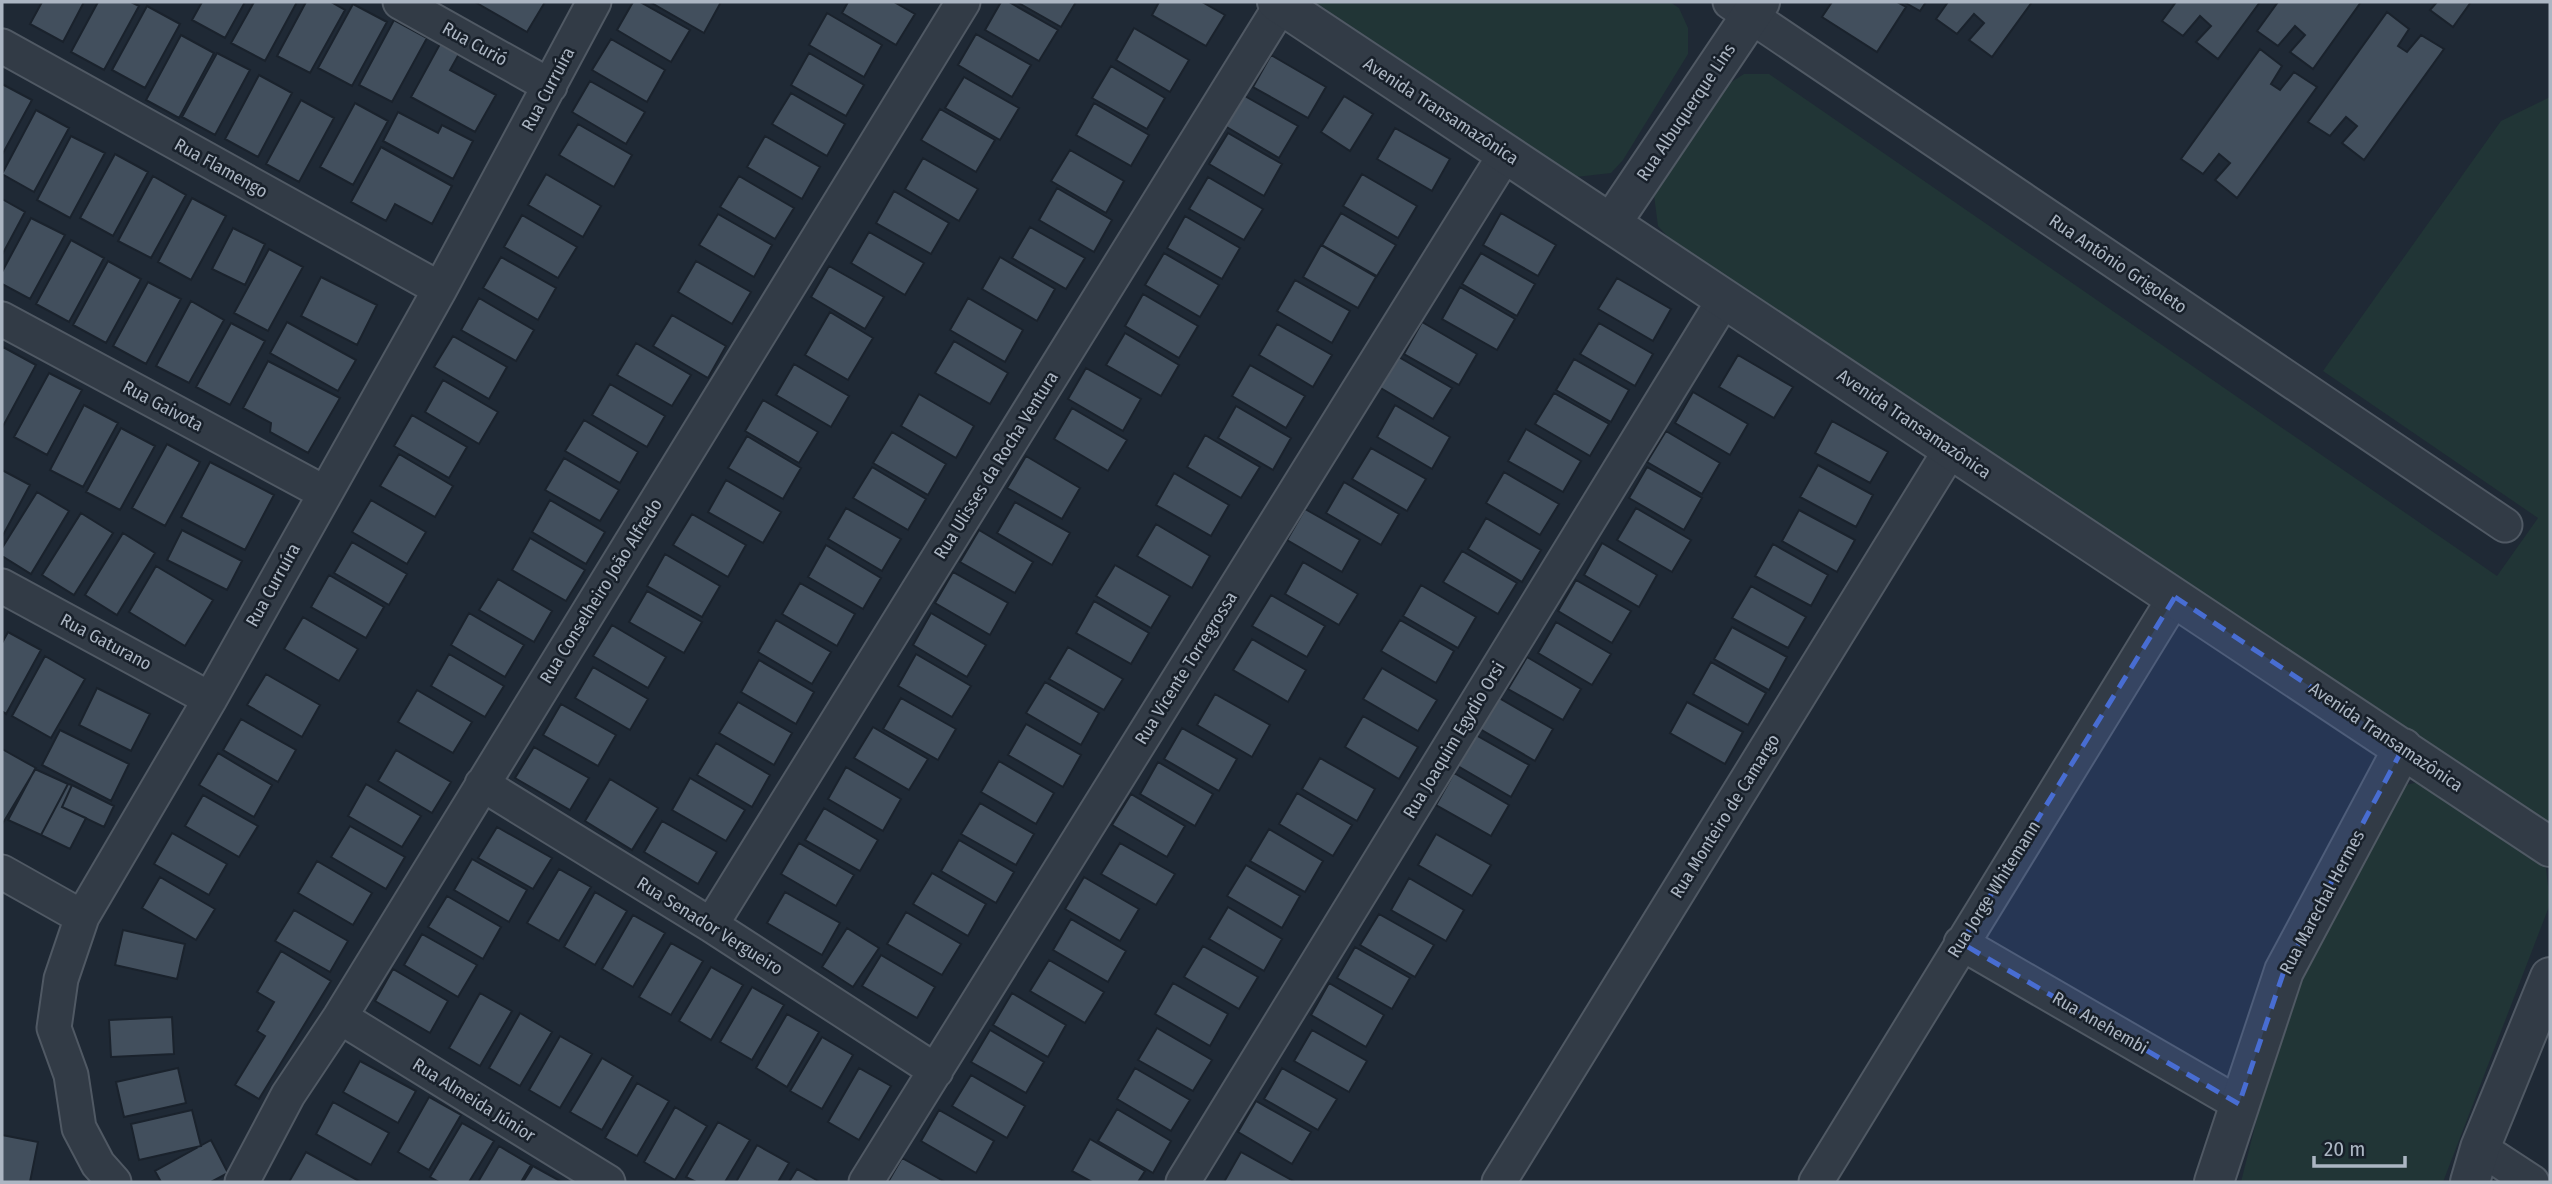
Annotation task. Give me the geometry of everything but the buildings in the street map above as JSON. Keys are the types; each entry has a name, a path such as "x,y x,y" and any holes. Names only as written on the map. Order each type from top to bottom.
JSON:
{"street":[{"name":"Rua Curió","path":"400,2 550,86"},
{"name":"Rua Curruíra","path":"114,1182 99,1164 79,1128 71,1075 54,1028 61,979 82,916 210,699 440,289 594,2"},
{"name":"Rua Conselheiro João Alfredo","path":"242,1182 288,1095 340,1017 963,2"},
{"name":"Avenida Transamazônica","path":"1279,3 2550,847"},
{"name":"Rua Ulisses da Rocha Ventura","path":"710,925 1279,3"},
{"name":"Rua Albuquerque Lins","path":"1612,222 1747,6"},
{"name":"Rua Antônio Grigoleto","path":"1747,6 2505,525"},
{"name":"Rua Flamengo","path":"2,46 440,289"},
{"name":"Rua Vicente Torregrossa","path":"866,1182 1506,153"},
{"name":"Rua Joaquim Egydio Orsi","path":"1184,1182 1725,298"},
{"name":"Rua Gaivota","path":"2,319 324,493"},
{"name":"Rua Monteiro de Camargo","path":"1499,1182 1951,449"},
{"name":"Rua Gaturano","path":"2,586 210,699"},
{"name":"Rua Jorge Whitemann","path":"1824,1180 1961,943 2175,597"},
{"name":"Rua Marechal Hermes","path":"2214,1182 2284,971 2403,748"},
{"name":"Rua Senador Vergueiro","path":"482,784 710,925 936,1071"},
{"path":"2,872 82,916"},
{"name":"Rua Anehembi","path":"1961,943 2239,1104"},
{"path":"2532,1182 2475,1165 2550,977"},
{"name":"Rua Almeida Júnior","path":"340,1017 608,1182"}],"highlighted area":[{"path":"2175,597 2403,748 2284,971 2239,1104 1961,943"}],"green space":[{"path":"1315,2 1670,2 1679,8 1688,28 1688,54 1623,160 1611,173 1576,177"},
{"path":"1744,74 1769,74 2497,576 2538,518 2323,371 2501,121 2550,97 2550,830 1676,246 1658,226 1654,195 1725,86"},
{"path":"2423,781 2546,868 2550,904 2443,1182 2241,1182 2296,963 2397,787"}]}
